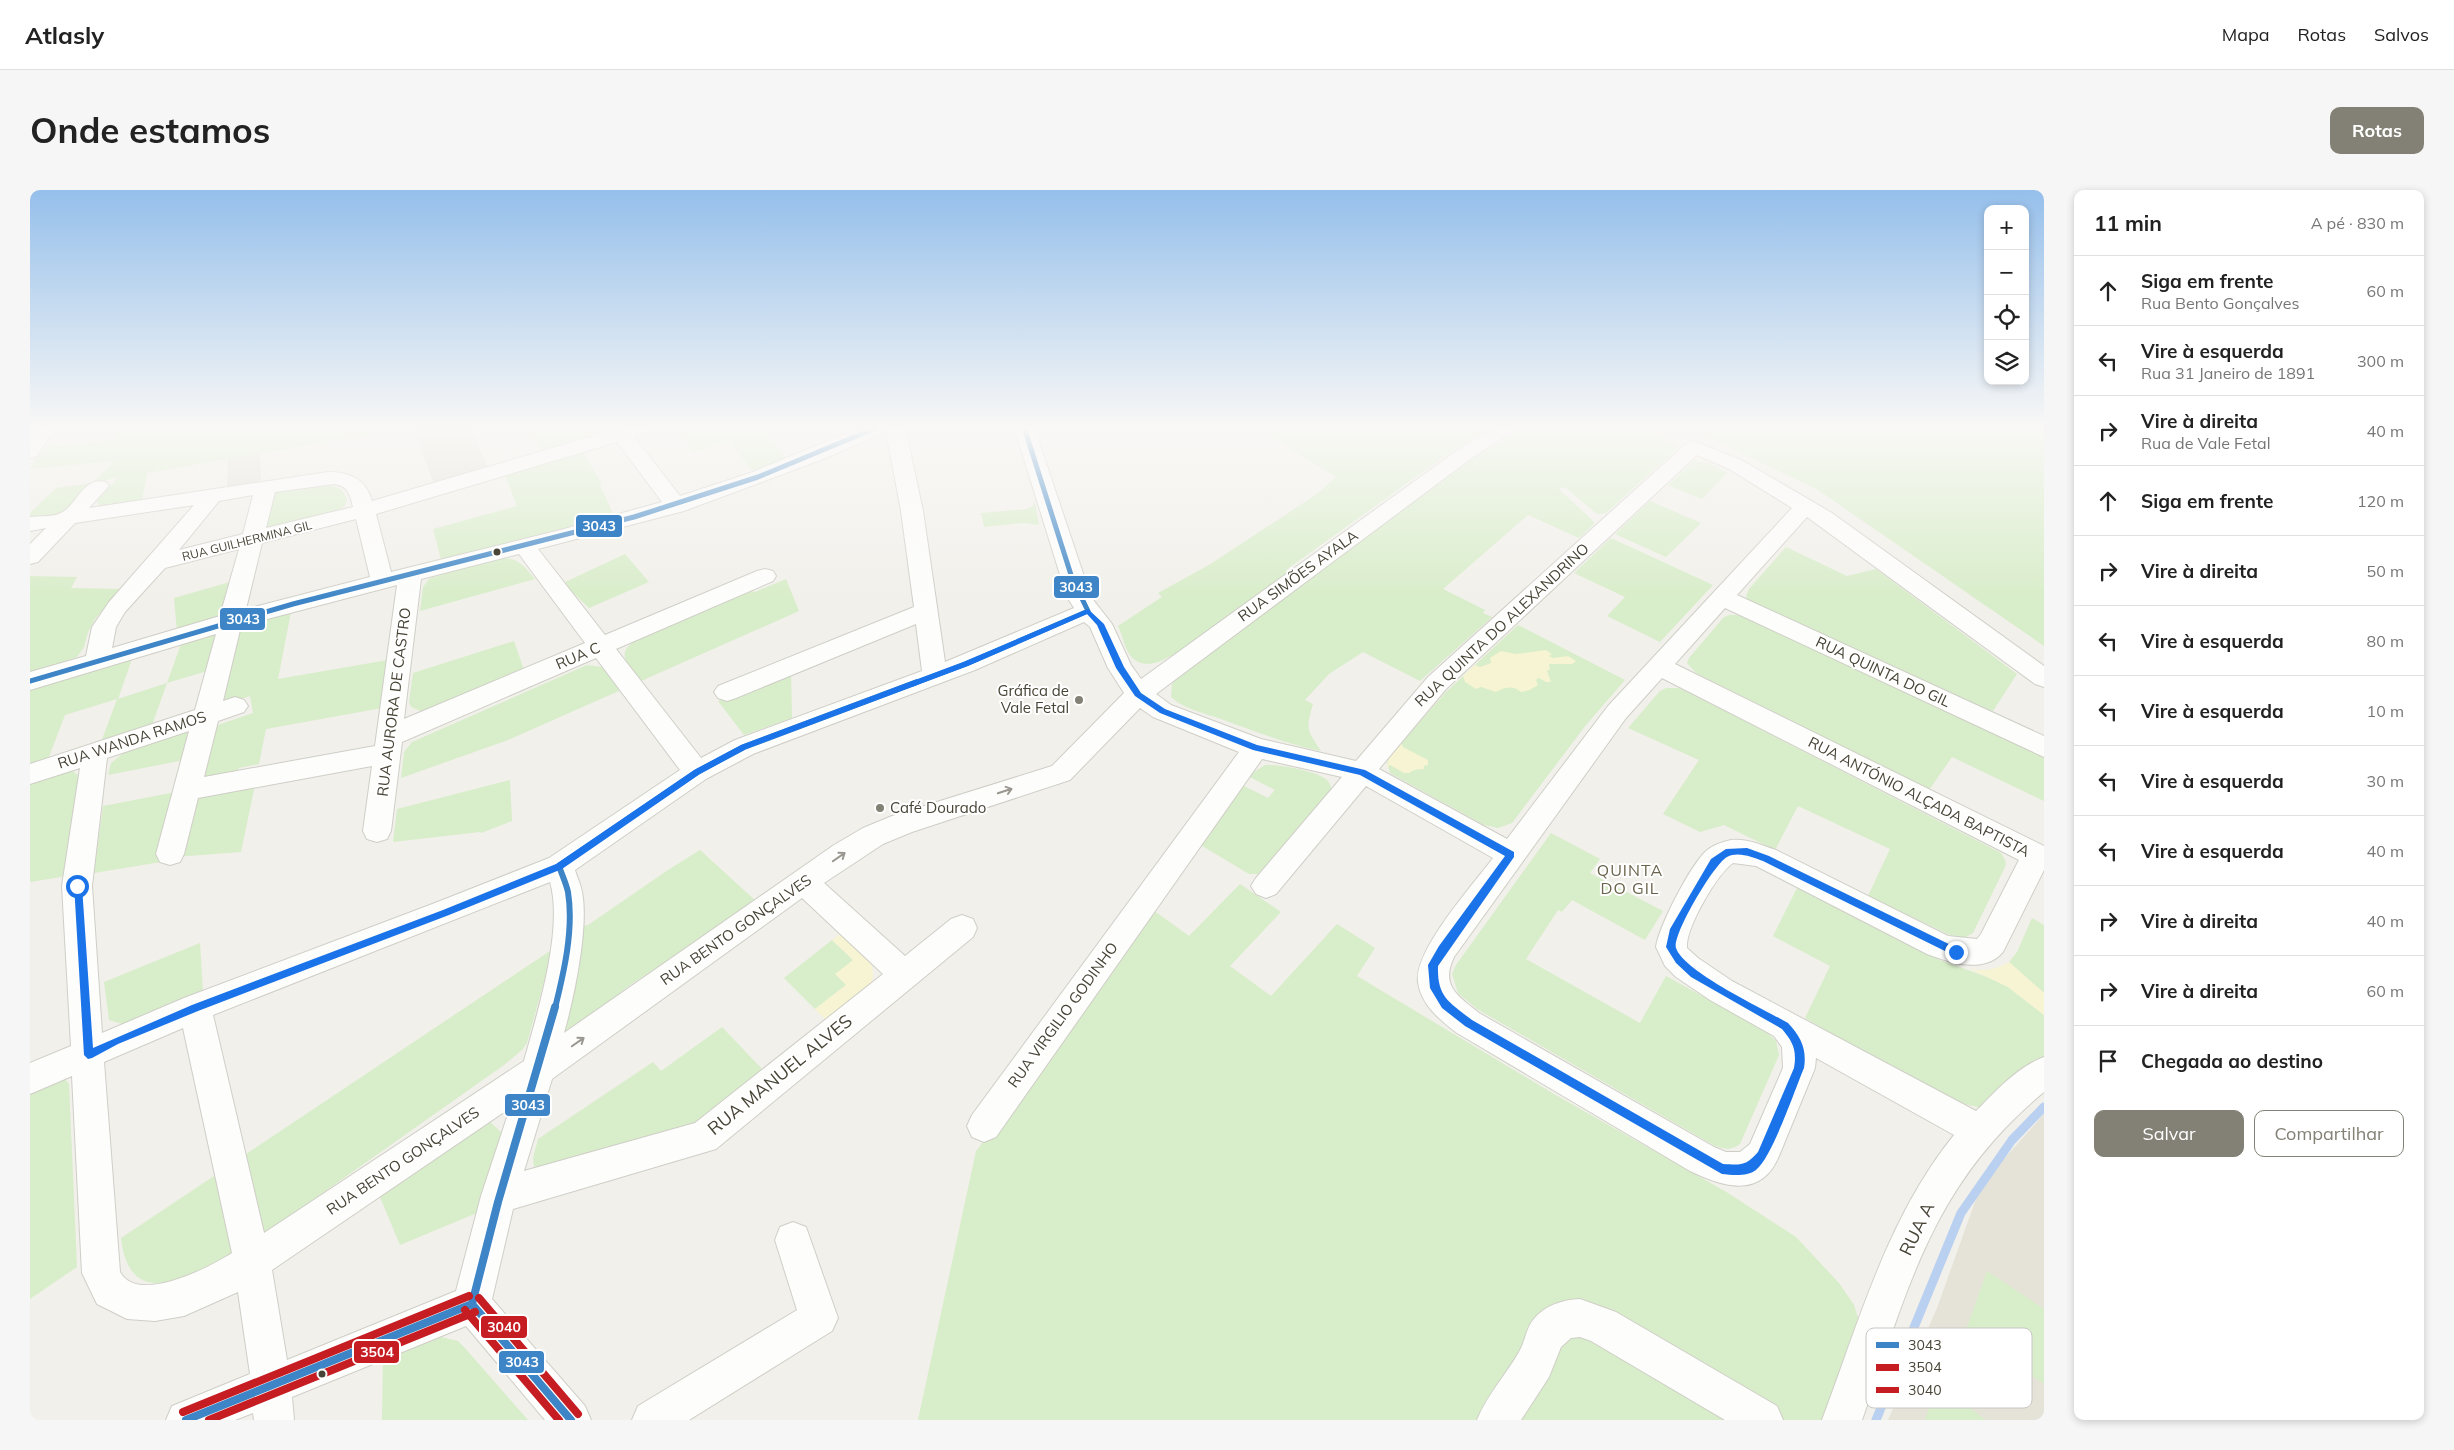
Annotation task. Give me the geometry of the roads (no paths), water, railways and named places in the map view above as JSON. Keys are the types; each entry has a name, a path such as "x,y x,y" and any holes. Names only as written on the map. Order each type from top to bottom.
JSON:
{"street":[{"path":"30,524 282,484"},
{"path":"354,484 365,510 382,581"},
{"name":"RUA GUILHERMINA GIL","path":"157,563 253,541 453,484"},
{"path":"660,484 676,506"},
{"path":"30,681 230,622 676,506 735,484"},
{"path":"907,484 927,610 935,676"},
{"path":"1042,484 1072,578 1088,611 1100,624 1120,668 1138,694 1169,714 1256,748 1362,772 1511,855"},
{"name":"RUA SIMÕES AYALA","path":"1138,694 1423,484"},
{"name":"RUA QUINTA DO ALEXANDRINO","path":"1266,886 1362,772 1383,744 1437,683 1653,484"},
{"name":"RUA QUINTA DO ALEXANDRINO","path":"1769,484 1805,506"},
{"path":"30,557 99,486"},
{"path":"170,854 266,487"},
{"path":"97,660 104,627 117,607 157,563 212,496"},
{"path":"1805,506 1972,624 2044,678"},
{"name":"RUA ANTÓNIO ALÇADA BAPTISTA","path":"1659,666 2040,857 1992,943 1985,951 1970,953 1956,952 1938,944 1766,858 1747,851 1726,853 1714,862 1673,932 1671,947 1679,961 1695,975 1767,1014 1785,1026 1796,1038 1802,1054 1799,1068 1762,1156 1752,1167 1737,1170 1722,1168 1702,1159 1468,1023 1445,1005 1433,985 1433,965 1442,949 1617,712 1805,506"},
{"path":"524,546 697,772"},
{"name":"RUA AURORA DE CASTRO","path":"377,831 410,574"},
{"name":"RUA C","path":"188,790 258,777 389,744 600,647 765,576"},
{"name":"RUA QUINTA DO GIL","path":"1722,597 2044,747"},
{"path":"727,692 927,610"},
{"path":"30,1079 195,1008 454,909 559,866 697,772 727,755 769,737 935,676 1088,611"},
{"name":"RUA BENTO GONÇALVES","path":"95,752 77,886 101,1273 111,1292 130,1301 156,1303 187,1298 221,1282 252,1262 538,1070 872,836 902,824 1061,773 1138,694"},
{"name":"RUA WANDA RAMOS","path":"30,774 235,706"},
{"name":"RUA VIRGILIO GODINHO","path":"984,1126 1256,748"},
{"path":"186,1420 272,1402 472,1304 499,1196 538,1070 563,966 568,934 568,886 559,866"},
{"path":"804,882 905,975"},
{"name":"RUA MANUEL ALVES","path":"499,1196 704,1136 962,928"},
{"path":"195,1008 252,1262 272,1402"},
{"path":"1767,1014 1978,1130"},
{"name":"RUA A","path":"1876,1328 1914,1228 1946,1175 1978,1130 2044,1072"},
{"path":"652,1420 819,1318 792,1240"},
{"path":"472,1304 571,1420"},
{"path":"1497,1420 1535,1363 1546,1334 1563,1319 1580,1318 1602,1326 1763,1420"},
{"name":"RUA A","path":"1842,1420 1866,1356"}],"waterway":[{"path":"1914,1328 1961,1213 2012,1140 2044,1107"},
{"path":"1876,1420 1881,1408"}],"place":[{"name":"Gráfica de Vale Fetal","path":"1079,700"},
{"name":"Café Dourado","path":"880,808"}],"district":[{"name":"QUINTA DO GIL","path":"1630,879"}]}
